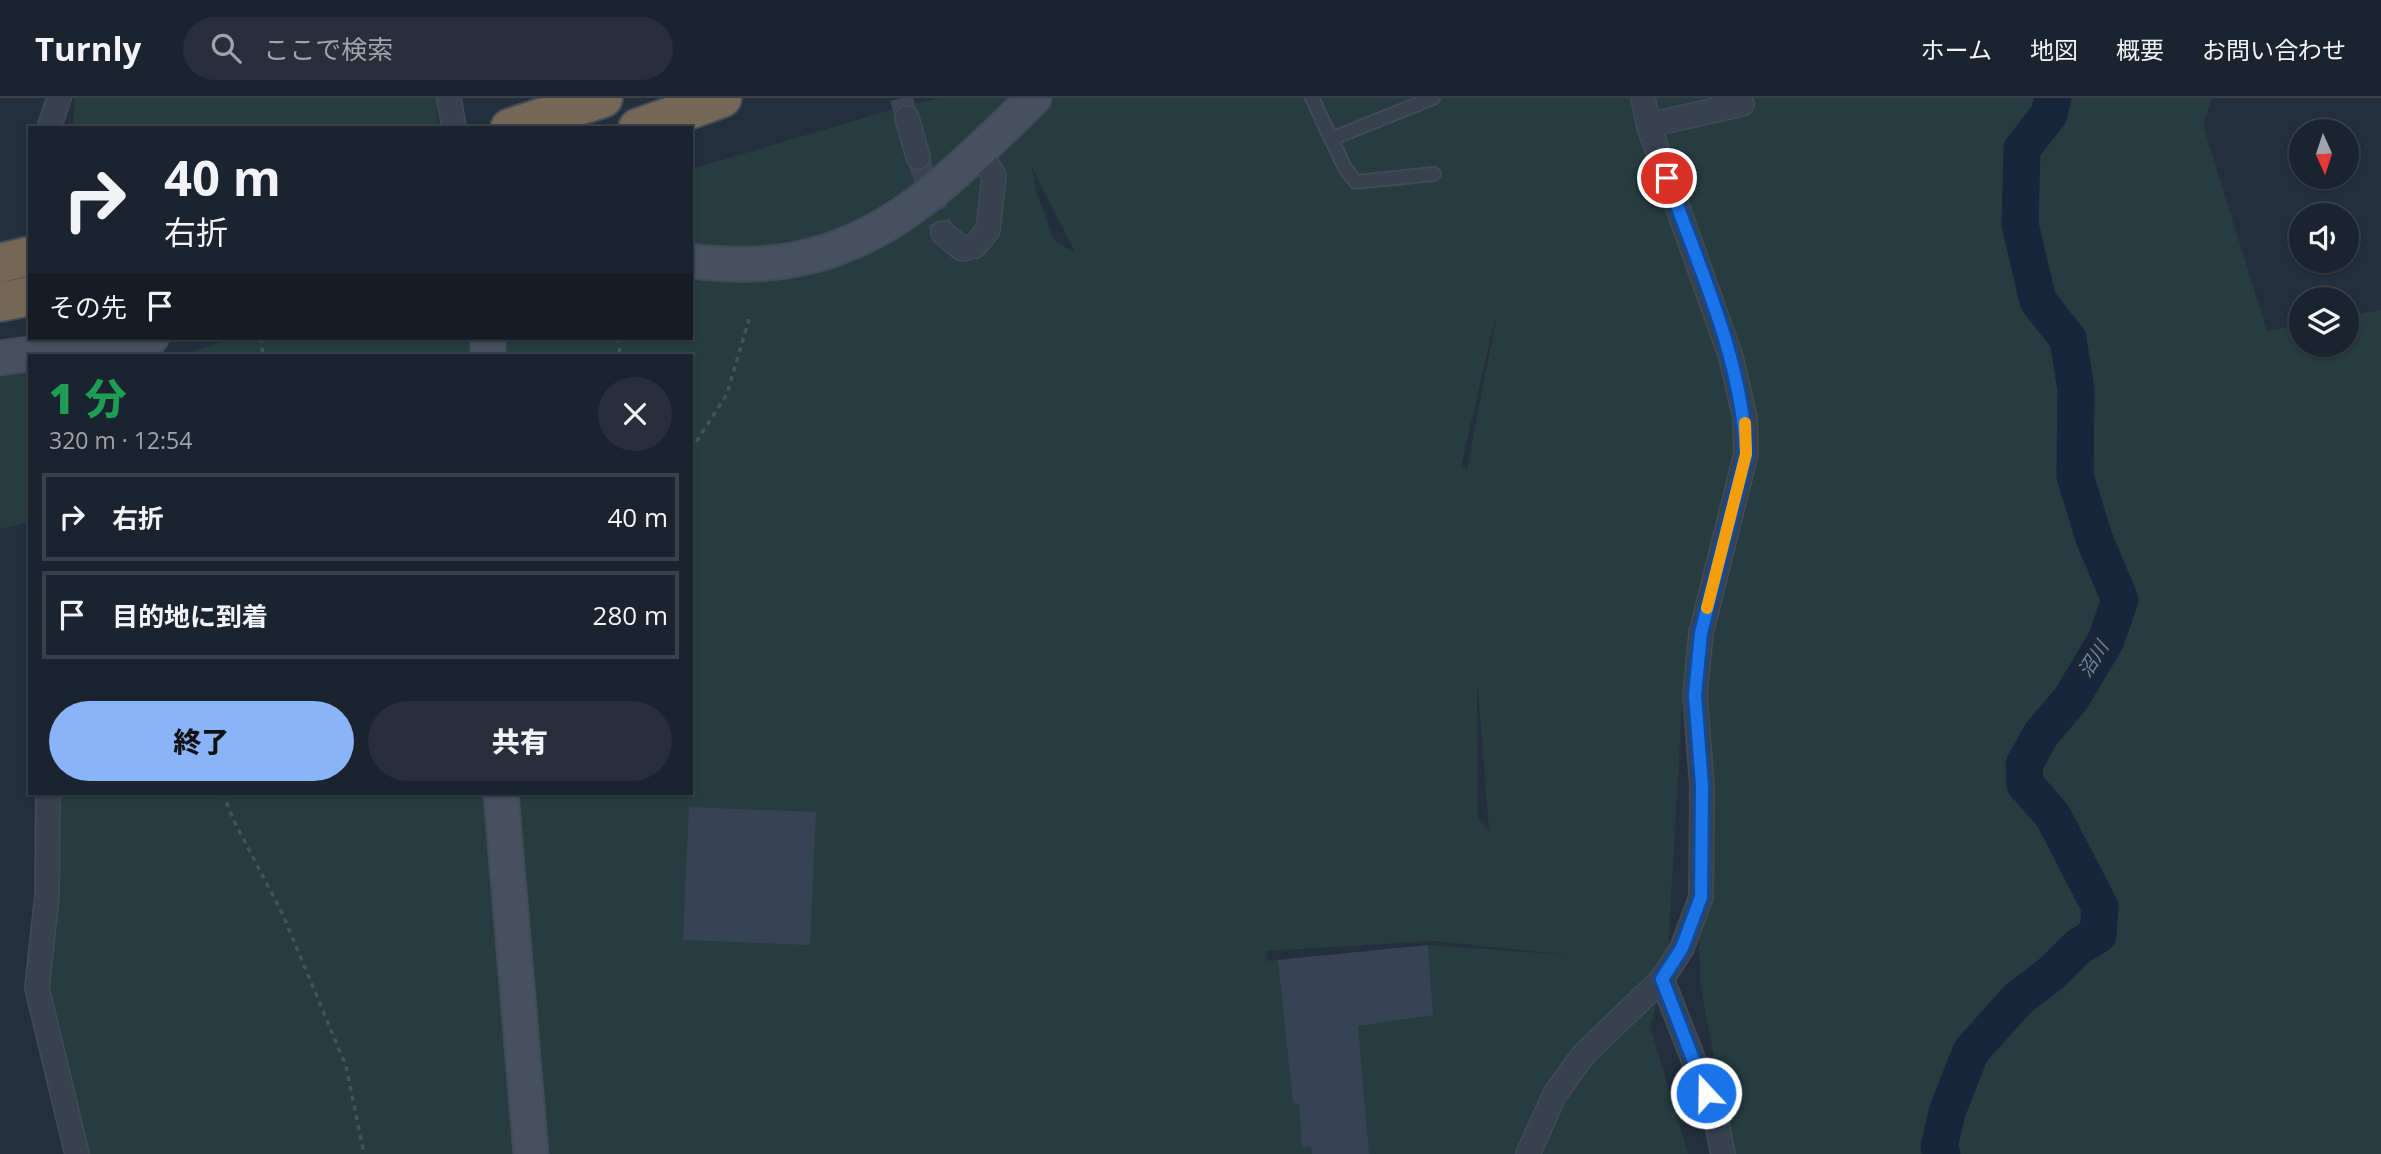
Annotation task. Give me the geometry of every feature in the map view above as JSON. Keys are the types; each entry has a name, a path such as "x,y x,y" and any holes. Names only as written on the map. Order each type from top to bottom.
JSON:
{"highway":[{"path":"516,126 603,98"},
{"path":"644,126 722,98"},
{"path":"0,263 28,256"},
{"path":"0,302 28,296"}],"street":[{"path":"50,126 58,98"},
{"path":"693,261 779,263 855,242 914,209 1034,98"},
{"path":"1528,1154 1555,1094 1584,1055 1662,979 1682,948 1701,897 1702,786 1695,695 1701,633 1746,454 1745,418 1731,357 1649,125 1643,98"},
{"path":"1649,125 1742,104"},
{"path":"907,118 918,157"},
{"path":"943,233 962,249 975,246 988,230 994,176 979,151"},
{"path":"0,358 133,340"},
{"path":"48,795 47,895 37,988 77,1154"},
{"path":"501,795 531,1154"},
{"path":"1662,979 1715,1115 1723,1154"}],"lane":[{"path":"1311,98 1345,168 1356,183 1434,174"},
{"path":"1331,139 1433,98"}],"path":[{"path":"693,447 727,394 749,319"},
{"path":"224,795 233,819 283,915 346,1066 364,1154"}],"green space":[{"path":"75,98 437,98 437,126 73,126"},
{"path":"941,98 2212,98 2203,125 2267,331 2289,327 2289,357 2359,357 2359,314 2381,310 2381,1154 1732,1154 1700,983 1695,695 1683,690 1667,968 1650,1026 1688,1154 67,1154 40,962 46,795 693,795 693,354 176,354 189,353 226,340 693,340 693,168 904,106","holes":["1032,168 1076,254 1054,240 1036,191","1496,319 1467,470 1461,466","1478,689 1489,830 1478,819","1434,941 1570,955 1428,945 1267,961 1267,951"]},
{"path":"28,366 28,522 0,529 0,372"}],"building":[{"path":"689,807 816,812 810,945 683,940"},
{"path":"1428,945 1433,1015 1358,1026 1369,1154 1312,1154 1311,1146 1302,1147 1299,1104 1293,1103 1278,960"}],"waterway":[{"name":"沼川","path":"1942,1154 1939,1147 1947,1112 1971,1051 2018,999 2053,972 2079,946 2098,935 2100,907 2053,816 2025,784 2024,765 2041,734 2071,699 2106,640 2120,600 2094,538 2075,476 2076,390 2068,339 2038,301 2020,224 2022,149 2049,114 2053,98"}],"tunnel":[{"path":"901,98 907,118"},
{"path":"918,157 943,233"}],"slow traffic":[{"path":"1707,608 1746,454 1745,423"}],"route":[{"path":"1667,178 1731,357 1745,418 1746,454 1701,633 1695,695 1702,786 1701,897 1682,948 1662,979 1706,1093"}]}
